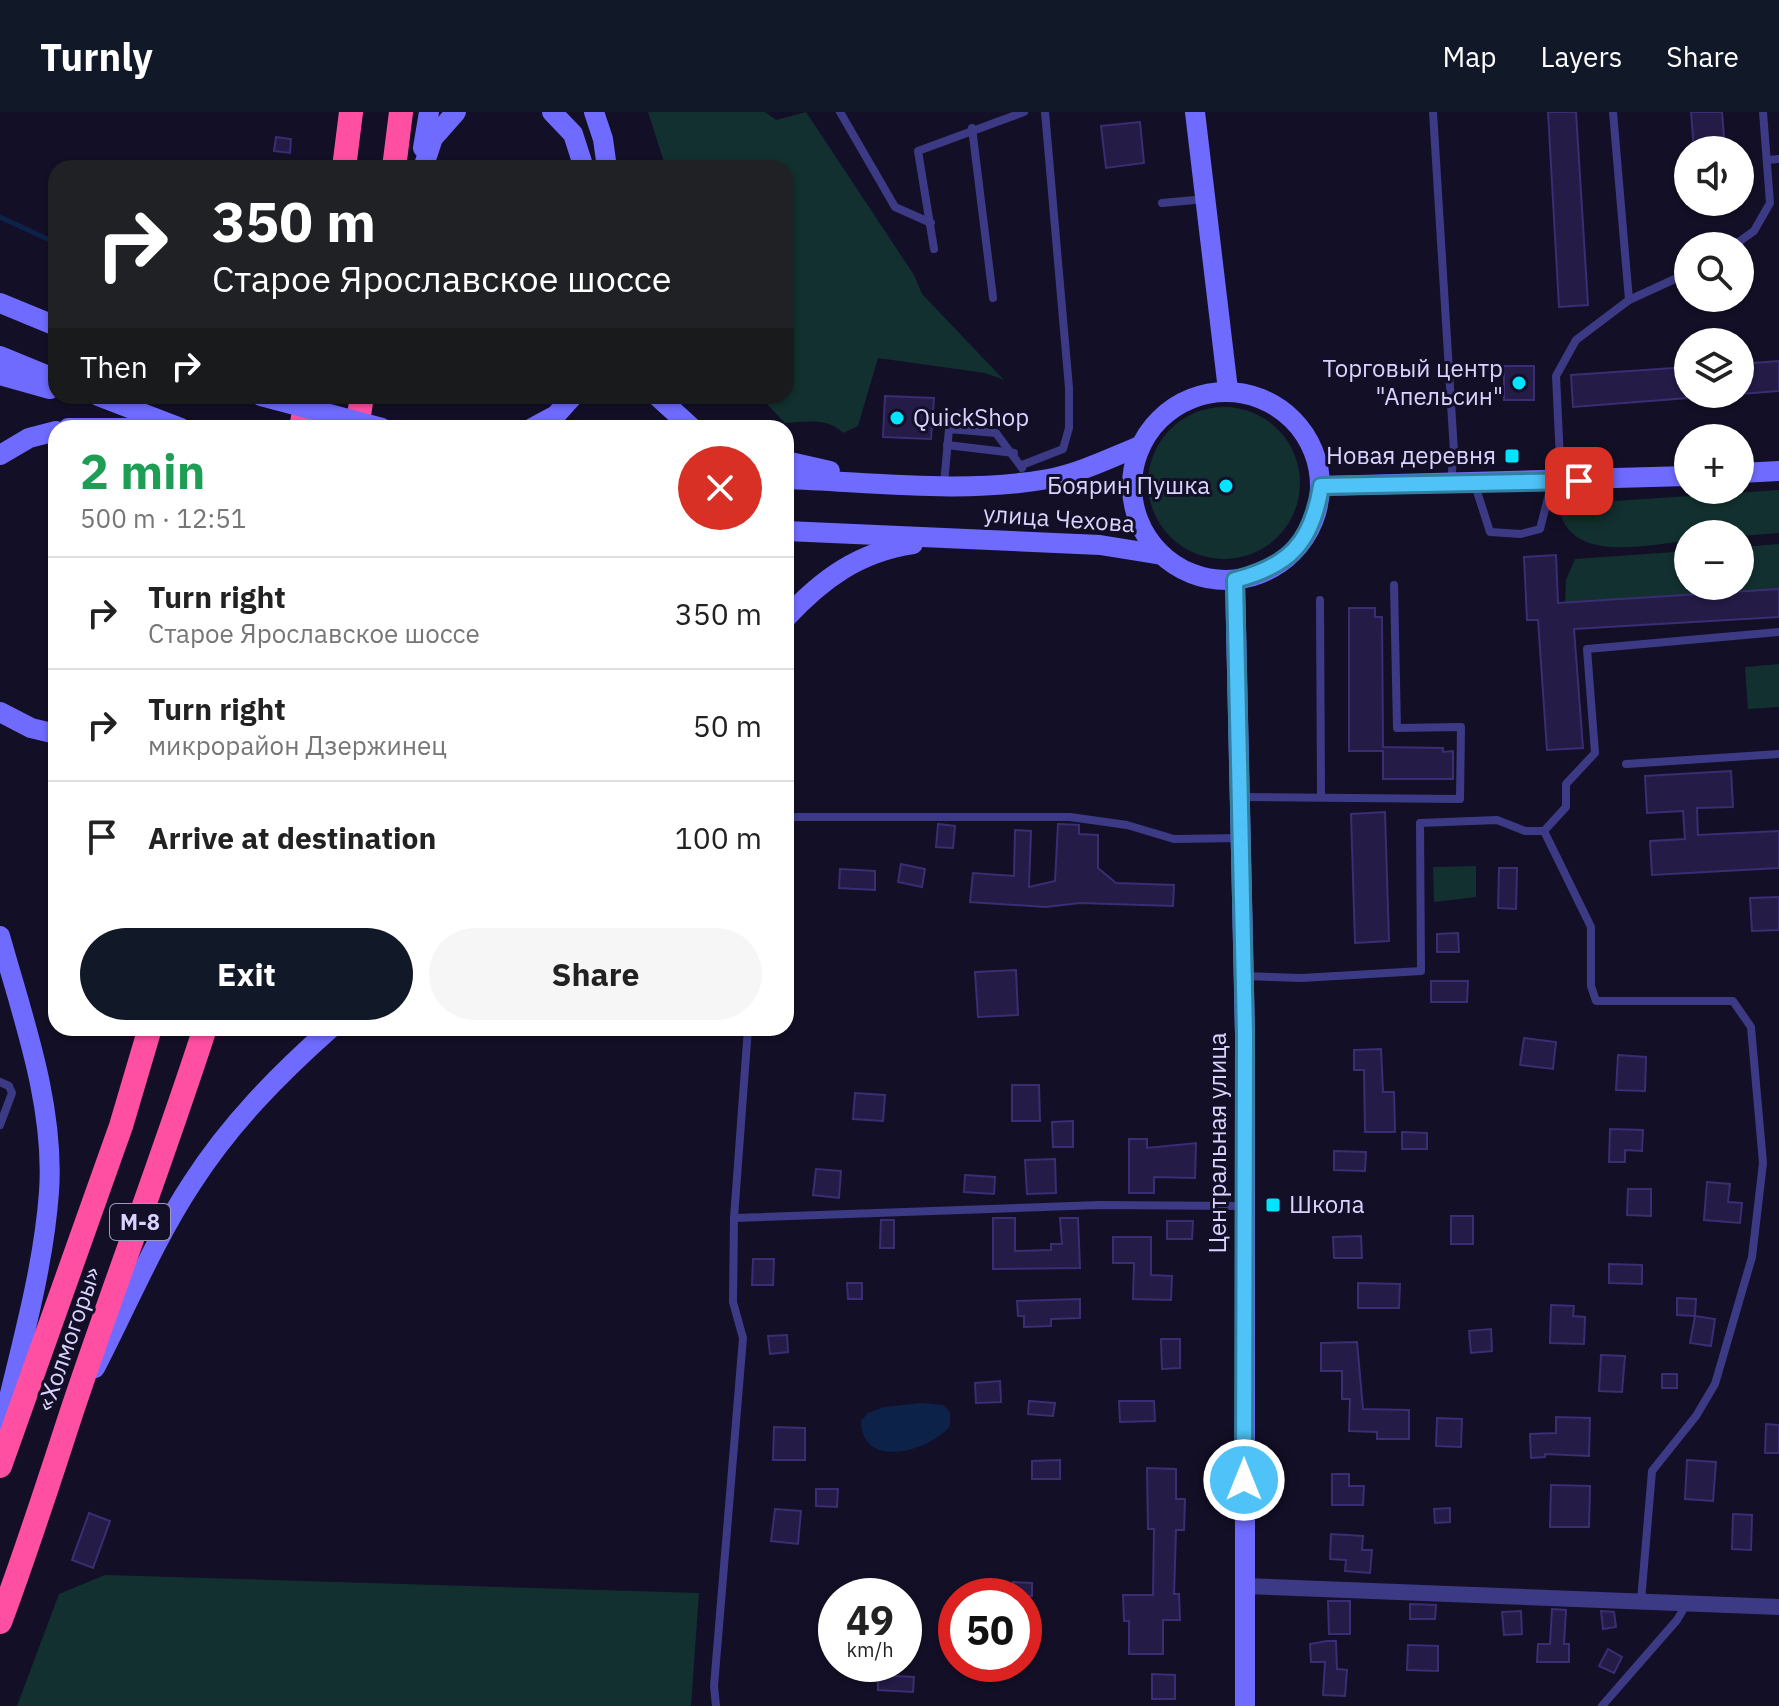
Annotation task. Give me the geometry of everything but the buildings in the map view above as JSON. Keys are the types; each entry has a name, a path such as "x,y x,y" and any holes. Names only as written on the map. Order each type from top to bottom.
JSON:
{"highway":[{"path":"345,160 351,112"},
{"path":"395,160 401,112"},
{"name":"«Холмогоры»","path":"0,1466 121,1126 148,1036"},
{"name":"«Холмогоры»","path":"0,1622 44,1504 71,1414 166,1149 202,1036"}],"main road":[{"path":"422,160 429,112"},
{"path":"424,160 433,138 456,112"},
{"path":"552,112 573,134 581,160"},
{"path":"594,112 606,160"},
{"path":"1195,112 1228,390"},
{"path":"0,303 48,323"},
{"path":"0,356 48,376"},
{"path":"0,375 48,388"},
{"path":"1228,390 1264,398 1294,419 1314,450 1321,486 1317,513 1305,538 1286,559 1262,573 1235,580 1209,579 1183,570 1162,555 1143,532 1133,504 1132,474 1140,446 1161,416 1192,397 1228,390"},
{"path":"99,404 140,420"},
{"path":"112,404 140,420"},
{"path":"291,404 352,420"},
{"path":"547,420 566,404"},
{"path":"666,404 683,420"},
{"path":"0,455 29,438 48,433"},
{"name":"улица Чехова","path":"885,482 944,484 1079,470 1140,446"},
{"path":"794,463 885,482"},
{"path":"1754,472 1779,471"},
{"path":"1321,486 1674,477"},
{"path":"794,479 885,482"},
{"path":"794,531 952,538"},
{"path":"794,610 835,572 865,556 899,546 952,538"},
{"name":"улица Чехова","path":"952,538 1100,545 1162,555"},
{"name":"Центральная улица","path":"1235,580 1244,976 1245,1706"},
{"path":"0,712 31,728 48,732"},
{"path":"0,936 28,1036 45,1121 49,1190 41,1252 0,1436"},
{"path":"71,1414 190,1185 229,1129 284,1069 322,1036"}],"street":[{"path":"1245,1586 1779,1607"}],"lane":[{"path":"840,112 895,207 931,223"},
{"path":"934,249 918,151 972,128 1024,112"},
{"path":"944,484 949,429 996,433 1014,453 1021,474 1063,449 1069,428 1069,388 1045,112"},
{"path":"1433,112 1454,452 1451,481"},
{"path":"1613,112 1629,300"},
{"path":"1753,232 1770,203 1763,112"},
{"path":"972,128 993,298"},
{"path":"1767,160 1779,159"},
{"path":"1162,203 1206,198"},
{"path":"1474,481 1490,532 1521,534 1540,529 1556,482 1556,376 1576,340 1629,300 1674,279"},
{"path":"947,445 1014,453"},
{"path":"1241,797 1460,799 1461,727 1397,728 1394,585"},
{"path":"1320,600 1321,797"},
{"path":"1244,976 1302,978 1421,971 1420,823 1497,820 1525,831 1544,831 1566,807 1566,784 1589,763 1595,753 1587,649 1779,632"},
{"path":"1626,764 1779,754"},
{"path":"794,817 1070,817 1146,830 1174,839 1242,838"},
{"path":"1544,831 1591,927 1591,986 1596,1001 1733,1001 1751,1027 1763,1163 1752,1257 1715,1384 1696,1416 1652,1471 1641,1601"},
{"path":"716,1706 714,1686 743,1338 733,1302 734,1218 747,1036"},
{"path":"0,1082 9,1086 12,1093 0,1125"},
{"path":"734,1218 1099,1205 1244,1206"},
{"path":"1602,1706 1677,1620 1686,1604"}],"green space":[{"path":"648,112 765,112 776,120 806,112 914,275 922,294 1004,380 985,373 878,358 858,426 843,433 823,423 782,420 767,404 794,404 794,160 663,160"},
{"path":"1224,407 1253,413 1278,429 1294,454 1300,483 1294,512 1278,537 1253,553 1224,559 1195,553 1170,537 1154,512 1148,483 1154,454 1170,429 1195,413"},
{"path":"1779,490 1779,533 1754,535 1754,520 1674,520 1674,543 1616,547 1583,540 1570,531 1561,516 1570,504 1674,497 1674,504 1754,504 1754,492"},
{"path":"1779,544 1779,589 1754,591 1754,546"},
{"path":"1674,552 1674,596 1565,603 1566,580 1575,559"},
{"path":"1779,664 1779,707 1748,709 1745,667"},
{"path":"1476,866 1476,897 1434,902 1433,867"},
{"path":"105,1575 699,1593 691,1706 17,1706 59,1594"}],"water":[{"path":"921,1403 943,1405 950,1412 950,1426 927,1443 898,1452 884,1451 872,1446 864,1436 861,1421 868,1413 884,1407"}],"waterway":[{"path":"0,217 48,239"}],"place":[{"name":"Торговый центр \"Апельсин\"","path":"1519,383"},
{"name":"QuickShop","path":"897,418"},
{"name":"Новая деревня","path":"1512,456"},
{"name":"Боярин Пушка","path":"1226,486"},
{"name":"Школа","path":"1273,1205"}],"route":[{"path":"1244,1480 1245,1035 1235,580 1262,573 1286,559 1305,538 1317,513 1321,486 1451,481 1579,481"}]}
